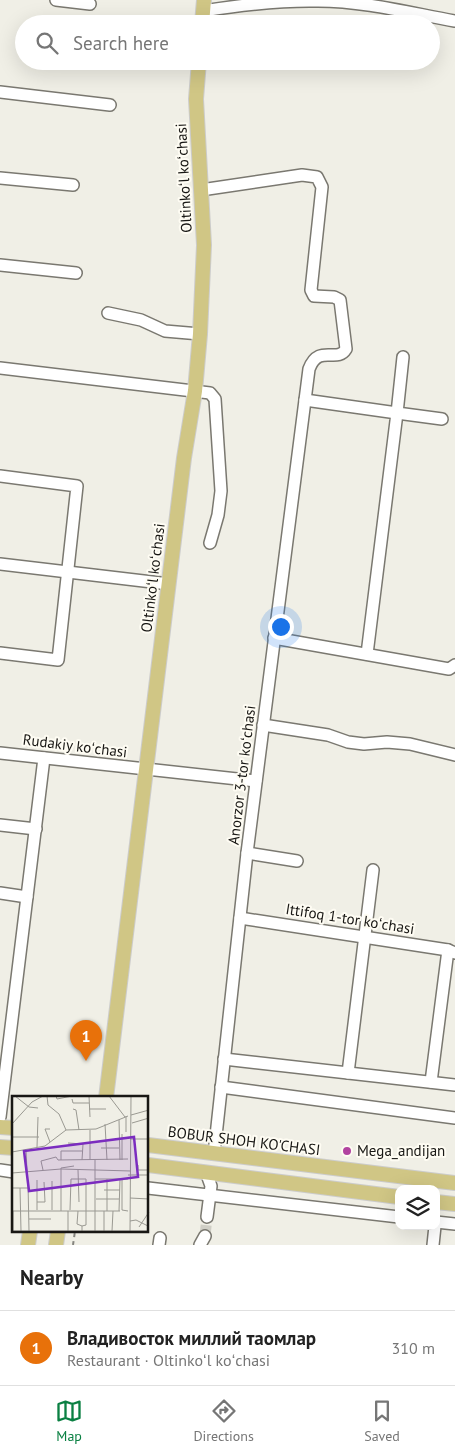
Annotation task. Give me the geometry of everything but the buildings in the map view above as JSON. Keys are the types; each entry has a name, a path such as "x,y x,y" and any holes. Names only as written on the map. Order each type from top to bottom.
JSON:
{"main road":[{"name":"Oltinkoʻl koʻchasi","path":"106,1096 184,458 195,391 204,245 196,98 198,70"},
{"name":"BOBUR SHOH KO'CHASI","path":"149,1145 455,1183"},
{"path":"149,1165 395,1196"},
{"path":"440,1206 455,1204"},
{"path":"28,1245 30,1232"},
{"path":"56,1245 58,1232"}],"street":[{"path":"56,0 90,4"},
{"path":"203,12 254,4 318,1 365,5 421,15"},
{"path":"440,18 455,21"},
{"path":"0,92 110,105"},
{"name":"Anorzor 3-tor koʻchasi","path":"201,190 302,175 317,177 322,187 311,290 314,296 334,297 340,300 346,349 344,353 339,355 318,356 312,361 309,369 247,854 214,1154"},
{"path":"0,178 73,185"},
{"path":"0,265 76,274"},
{"path":"108,313 141,320 165,331 200,334"},
{"path":"367,654 403,357"},
{"path":"0,368 210,393 215,399 219,431 221,491 218,515 210,543"},
{"path":"305,400 442,419"},
{"path":"0,476 78,486 58,660 0,653"},
{"path":"0,564 169,584"},
{"path":"274,638 449,668 455,665"},
{"path":"263,725 328,735 348,742 410,744 455,755"},
{"name":"Rudakiy koʻchasi","path":"0,753 256,781"},
{"path":"0,1117 5,1034 27,897 44,758"},
{"path":"0,825 36,829"},
{"path":"247,854 297,861"},
{"path":"348,1073 373,870"},
{"path":"0,893 27,897"},
{"name":"Ittifoq 1-tor koʻchasi","path":"240,918 365,936 451,951"},
{"path":"431,1082 451,951"},
{"path":"224,1059 455,1085"},
{"path":"221,1087 455,1118"},
{"path":"206,1172 211,1186 207,1217"},
{"path":"149,1188 395,1217"},
{"path":"440,1222 455,1224"},
{"path":"432,1245 434,1230"}],"path":[{"path":"73,1245 75,1232"}],"tunnel":[{"path":"205,1236 207,1217"}],"place":[{"name":"Владивосток миллий таомлар","path":"86,1061"},
{"name":"Mega_andijan","path":"347,1151"}]}
